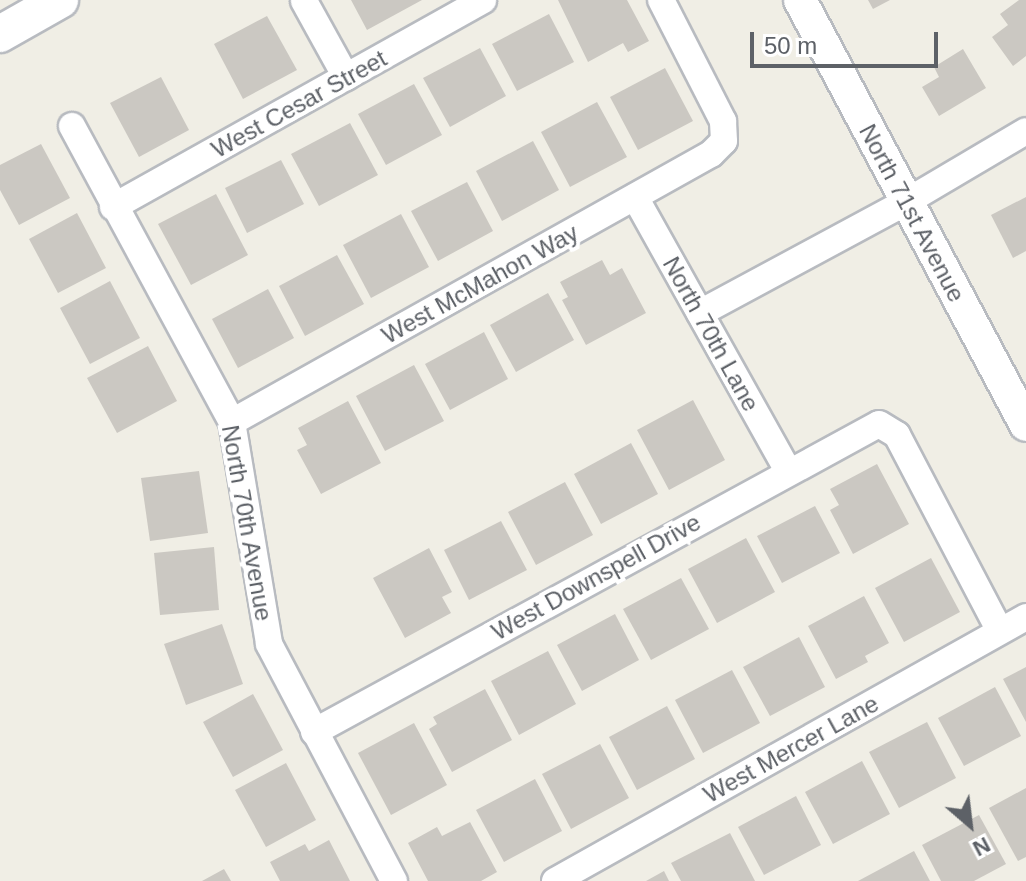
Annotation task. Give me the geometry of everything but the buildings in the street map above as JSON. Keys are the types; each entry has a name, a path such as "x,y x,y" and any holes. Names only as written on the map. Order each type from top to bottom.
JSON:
{"main road":[{"path":"0,34 60,0"}],"street":[{"name":"West Cesar Street","path":"113,207 483,0"},
{"name":"West McMahon Way","path":"232,422 711,154 724,141 723,121 661,0"},
{"name":"North 71st Avenue","path":"800,0 1026,425"},
{"path":"304,1 346,77"},
{"name":"North 70th Avenue","path":"72,126 113,207 232,422 269,644 394,881"},
{"path":"700,313 906,202 1026,131"},
{"name":"North 70th Lane","path":"635,197 788,471"},
{"name":"West Downspell Drive","path":"314,732 879,424 897,435 1000,631"},
{"name":"West Mercer Lane","path":"555,881 1026,617"}]}
